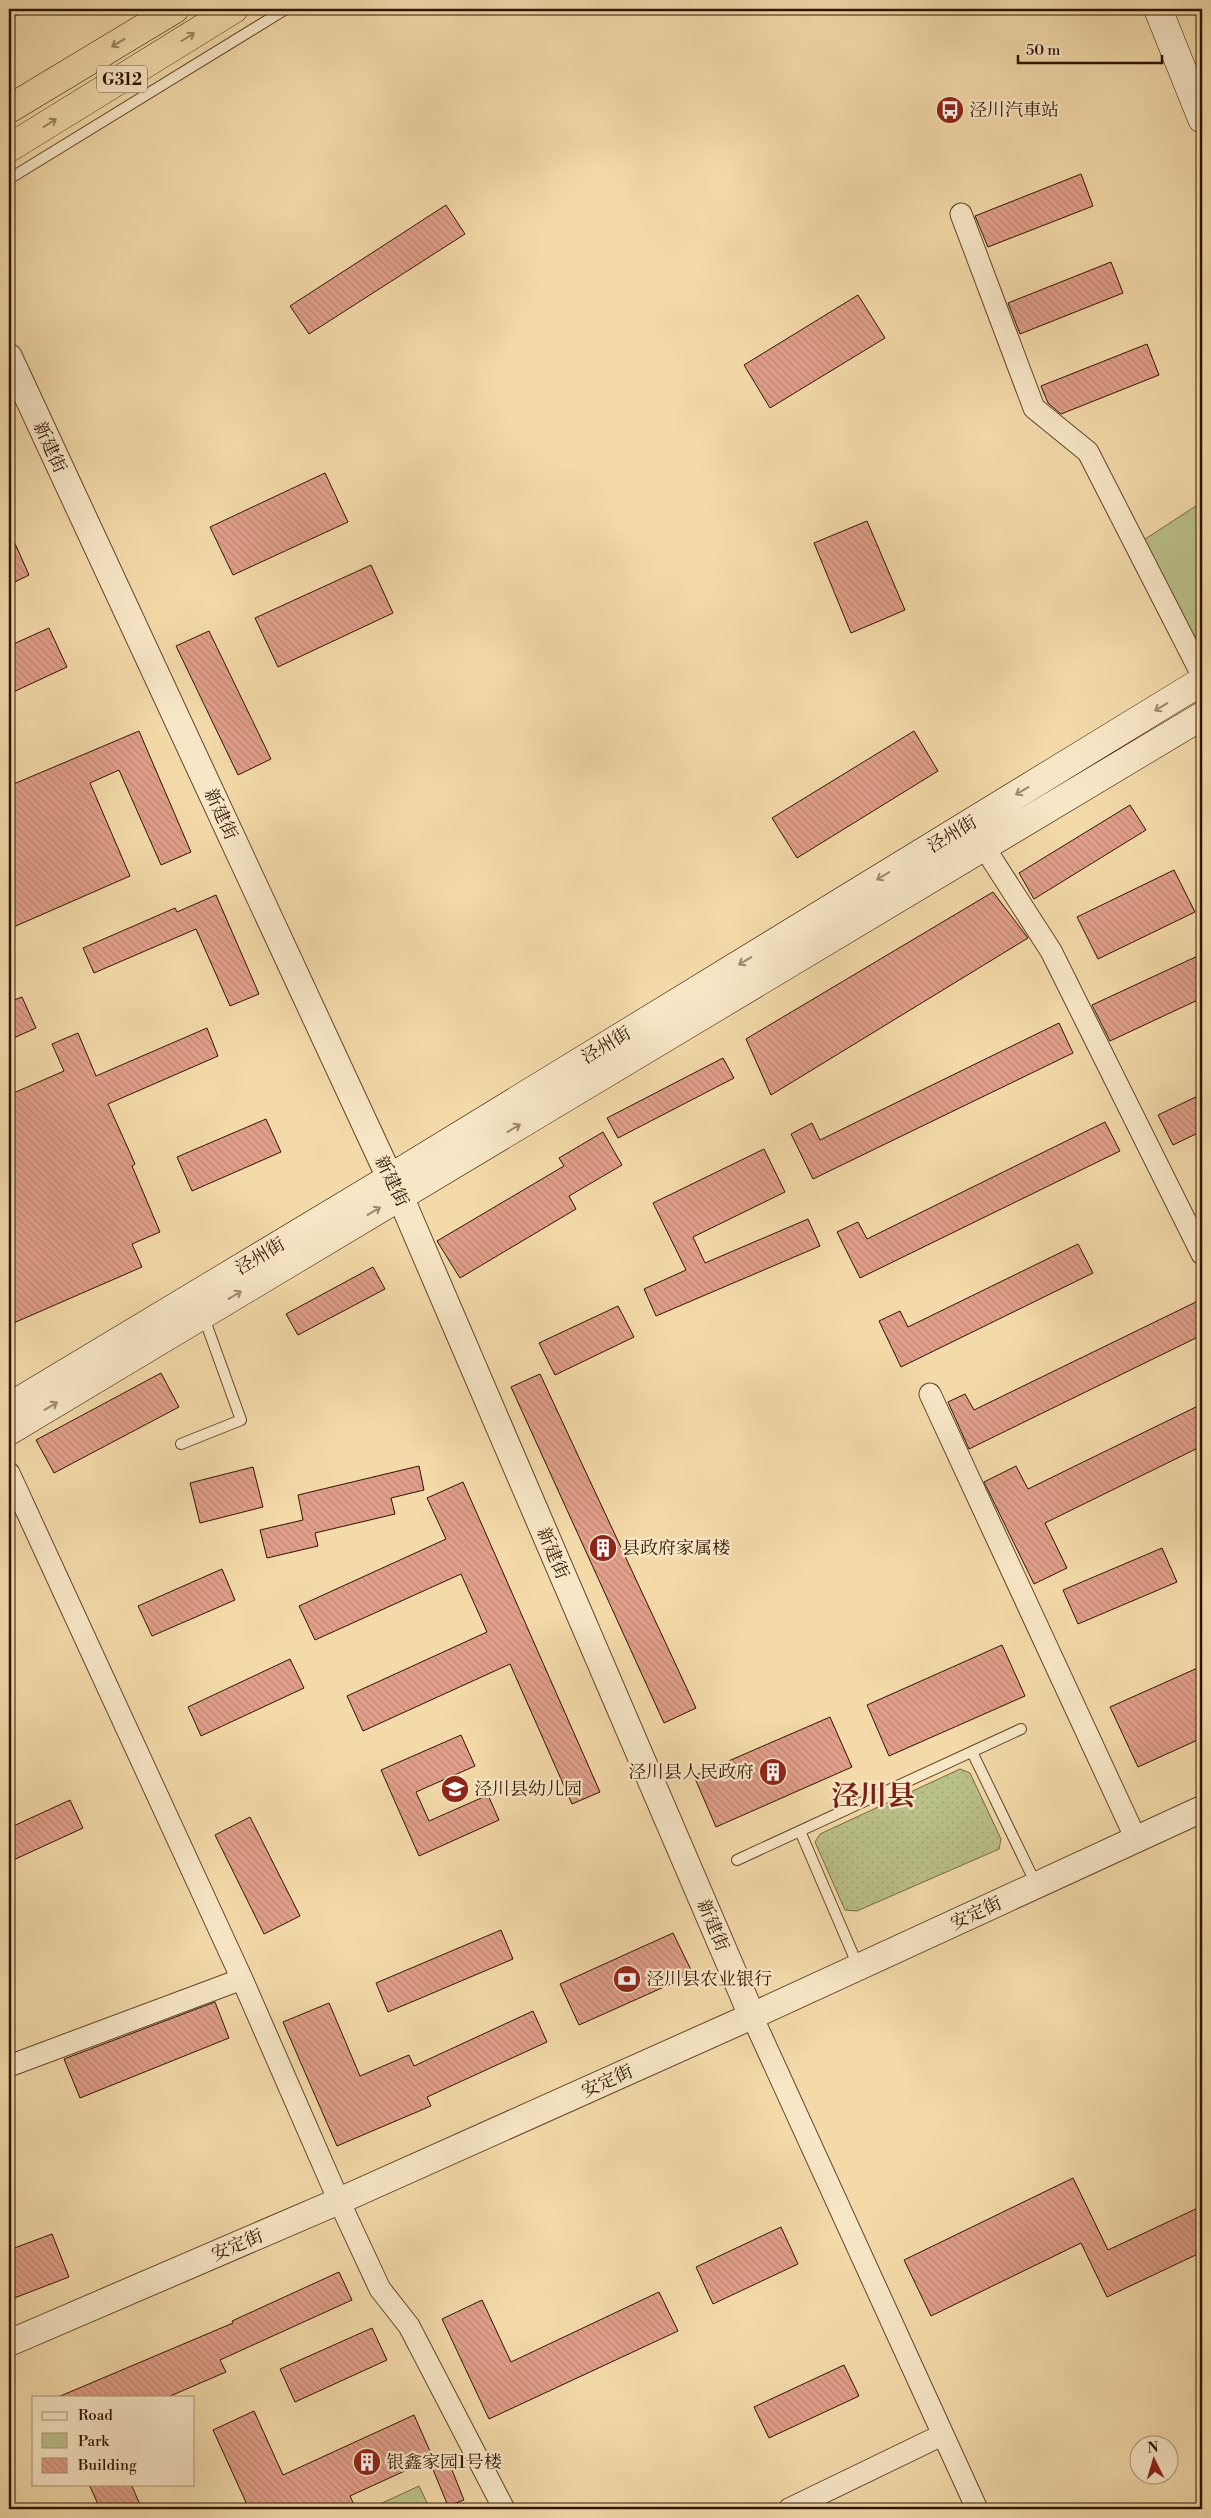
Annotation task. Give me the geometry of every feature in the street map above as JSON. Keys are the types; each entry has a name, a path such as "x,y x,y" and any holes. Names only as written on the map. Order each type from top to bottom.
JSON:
{"highway":[{"name":"G312","path":"9,109 175,9"},
{"name":"G312","path":"9,148 234,9"}],"main road":[{"path":"1158,9 1202,119"},
{"name":"泾州街","path":"9,1431 203,1314 395,1187 1202,681"},
{"name":"泾州街","path":"9,1406 395,1187 984,847 1202,716"}],"street":[{"path":"961,214 1034,408 1088,452 1202,675"},
{"name":"新建街","path":"9,357 395,1187 752,2016"},
{"path":"984,847 1050,951 1202,1254"},
{"path":"930,1394 1136,1839"},
{"path":"9,1473 242,1979 339,2201 380,2289 409,2326 504,2509"},
{"name":"安定街","path":"9,2343 339,2201 752,2016 1202,1809"},
{"path":"9,2066 242,1979"},
{"path":"752,2016 977,2509"},
{"path":"789,2509 942,2435"}],"lane":[{"path":"9,178 286,9"},
{"path":"181,1444 241,1420 203,1314"},
{"path":"737,1860 1021,1729"},
{"path":"972,1752 1036,1885"},
{"path":"800,1831 858,1967"}],"green space":[{"path":"9,9 28,9 9,20"},
{"path":"1202,502 1202,634 1195,637 1139,543"},
{"path":"960,1769 970,1773 1001,1839 999,1849 857,1911 845,1910 815,1842 820,1834"},
{"path":"419,2486 430,2509 369,2509"}],"building":[{"path":"1081,174 1093,206 988,247 975,216"},
{"path":"446,205 465,234 309,334 290,306"},
{"path":"1111,262 1123,293 1020,334 1008,303"},
{"path":"858,295 885,338 770,408 744,365"},
{"path":"1147,344 1159,375 1061,414 1048,403 1041,386"},
{"path":"325,473 348,522 233,575 210,527"},
{"path":"867,521 905,610 851,633 814,543"},
{"path":"9,530 29,575 9,585"},
{"path":"371,565 393,613 278,667 255,618"},
{"path":"49,628 67,667 9,694 9,646"},
{"path":"209,631 271,759 238,775 176,646"},
{"path":"139,731 191,852 161,865 119,770 90,783 130,876 9,929 9,786"},
{"path":"914,731 938,771 797,858 772,818"},
{"path":"1130,805 1146,830 1034,899 1019,873"},
{"path":"1174,870 1195,912 1098,959 1077,917"},
{"path":"993,892 1028,938 771,1095 746,1039"},
{"path":"216,895 259,994 230,1006 196,929 94,973 83,948 175,908 177,912"},
{"path":"1202,954 1202,998 1110,1041 1092,1005"},
{"path":"22,997 36,1028 9,1040 9,1002"},
{"path":"1059,1023 1073,1053 813,1179 791,1134 812,1123 820,1140"},
{"path":"207,1028 218,1056 108,1104 135,1164 132,1166 160,1232 132,1244 142,1267 9,1325 9,1095 64,1071 52,1044 78,1033 96,1076"},
{"path":"723,1058 734,1078 618,1138 607,1118"},
{"path":"1202,1094 1202,1131 1173,1145 1158,1115"},
{"path":"266,1119 281,1152 192,1191 177,1157"},
{"path":"1105,1122 1120,1151 860,1278 837,1232 858,1222 867,1239"},
{"path":"603,1132 622,1165 569,1196 576,1209 460,1278 437,1241 564,1166 559,1158"},
{"path":"764,1149 785,1192 693,1237 705,1263 808,1219 820,1246 656,1316 644,1289 686,1270 653,1203"},
{"path":"1078,1244 1093,1273 901,1367 879,1321 900,1311 908,1327"},
{"path":"373,1267 385,1289 298,1335 286,1314"},
{"path":"1202,1299 1202,1335 969,1449 948,1402 965,1394 974,1410"},
{"path":"618,1306 634,1337 555,1375 539,1343"},
{"path":"161,1373 179,1407 54,1473 36,1440"},
{"name":"县政府家属楼","path":"540,1374 696,1708 664,1723 511,1387"},
{"path":"1202,1404 1202,1446 1045,1523 1067,1568 1034,1584 984,1482 1016,1466 1028,1489"},
{"path":"419,1466 424,1490 391,1498 395,1514 315,1533 318,1546 267,1558 260,1530 303,1520 298,1495"},
{"path":"253,1467 263,1507 200,1523 190,1483"},
{"path":"463,1482 600,1792 572,1804 510,1664 363,1731 347,1696 487,1632 461,1574 315,1640 299,1606 446,1539 427,1498"},
{"path":"1162,1548 1177,1582 1078,1624 1063,1590"},
{"path":"222,1569 235,1600 152,1636 138,1606"},
{"path":"1002,1645 1025,1696 889,1756 867,1705"},
{"path":"290,1659 304,1688 201,1736 188,1707"},
{"path":"1202,1666 1202,1738 1138,1767 1110,1707"},
{"name":"泾川县人民政府","path":"830,1717 852,1767 716,1827 694,1776"},
{"path":"461,1735 475,1766 416,1792 429,1821 488,1795 499,1820 419,1856 381,1770"},
{"path":"70,1800 83,1828 9,1862 9,1828"},
{"path":"250,1817 300,1916 264,1934 215,1835"},
{"path":"501,1930 513,1959 388,2012 376,1983"},
{"name":"泾川县农业银行","path":"673,1933 693,1974 579,2025 560,1984"},
{"path":"215,2002 229,2038 80,2098 64,2059"},
{"path":"329,2003 360,2076 409,2055 414,2066 533,2011 547,2042 427,2097 431,2106 337,2146 283,2022"},
{"path":"1073,2178 1108,2250 1202,2206 1202,2252 1107,2297 1081,2243 931,2316 904,2260"},
{"path":"781,2227 798,2264 713,2304 696,2267"},
{"path":"52,2234 69,2277 9,2300 9,2250"},
{"path":"339,2272 352,2300 220,2360 226,2372 170,2396 60,2396 233,2323 232,2321"},
{"path":"659,2292 678,2331 489,2419 442,2319 482,2300 511,2362"},
{"path":"372,2328 387,2360 295,2402 280,2369"},
{"path":"844,2365 859,2396 769,2438 754,2407"},
{"path":"254,2411 283,2475 414,2415 433,2458 350,2496 356,2509 249,2509 213,2430"},
{"path":"448,2460 464,2500 448,2506 432,2467"},
{"path":"90,2486 132,2486 142,2509 100,2509"}],"place":[{"name":"泾川汽車站","path":"950,110"},
{"name":"县政府家属楼","path":"603,1548"},
{"name":"泾川县人民政府","path":"773,1772"},
{"name":"泾川县幼儿园","path":"455,1789"},
{"name":"泾川县农业银行","path":"627,1979"},
{"name":"银鑫家园1号楼","path":"367,2462"}],"district":[{"name":"泾川县","path":"873,1795"}]}
